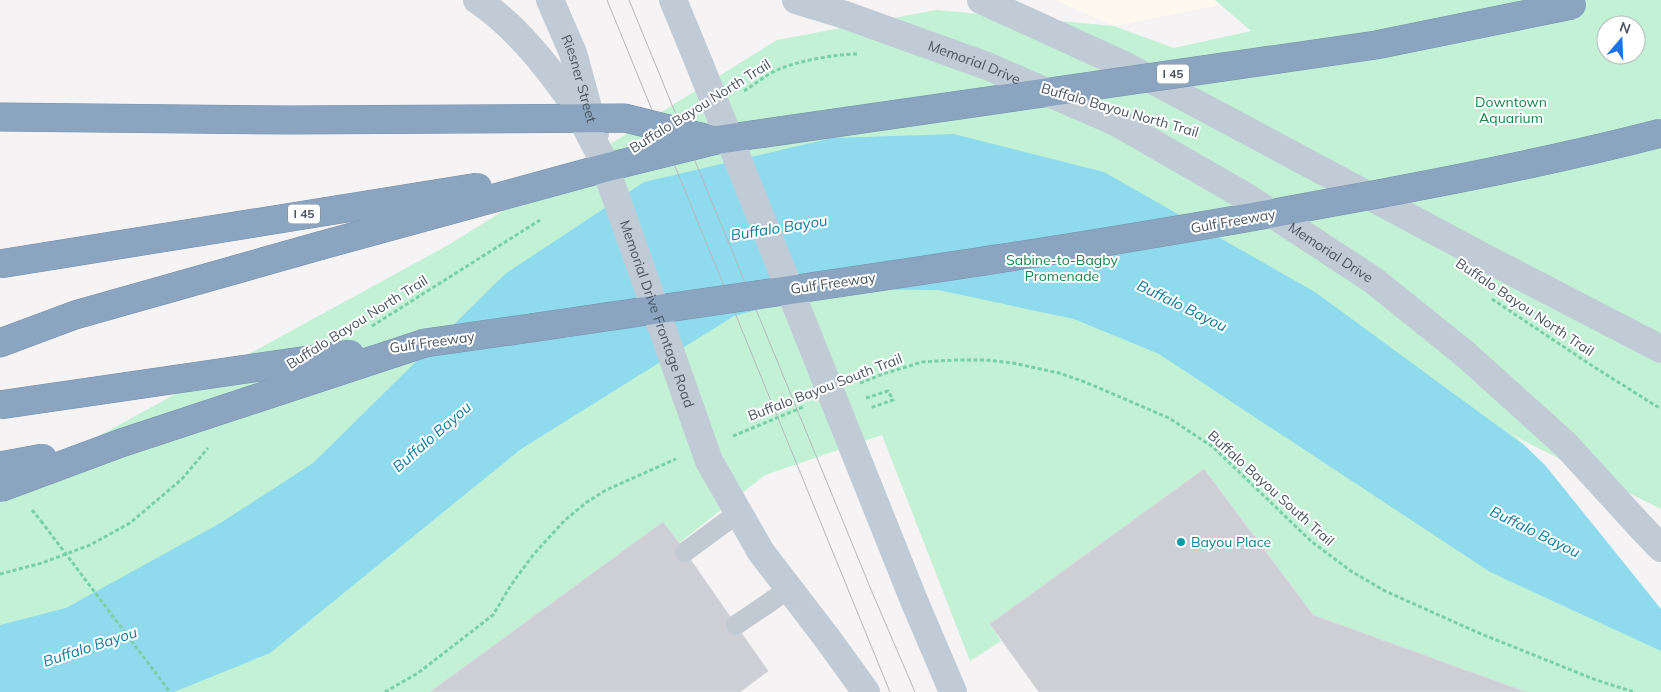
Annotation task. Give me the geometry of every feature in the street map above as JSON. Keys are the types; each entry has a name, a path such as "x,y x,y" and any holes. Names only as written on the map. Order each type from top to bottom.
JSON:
{"highway":[{"name":"I 45","path":"0,264 294,216 605,162 717,140 1376,45 1589,0"},
{"path":"0,117 290,120 625,118 717,140"},
{"name":"Gulf Freeway","path":"0,405 1065,249 1236,221 1480,175 1661,133"},
{"path":"0,343 85,312 605,162"},
{"path":"0,488 121,443 425,343"},
{"path":"0,466 121,443"}],"main road":[{"name":"Memorial Drive Frontage Road","path":"477,0 494,12 518,35 580,103 605,162 709,461 761,552 866,692"},
{"name":"Riesner Street","path":"550,0 573,53 580,103"},
{"path":"673,0 952,692"},
{"name":"Memorial Drive","path":"796,0 845,15 987,66 1110,120 1248,198 1373,280 1465,354 1565,444 1661,548"},
{"path":"981,0 1126,66 1493,262 1661,349"}],"lane":[{"path":"685,552 738,513"},
{"path":"736,625 789,589"}],"path":[{"name":"Buffalo Bayou North Trail","path":"736,96 778,70 805,62 846,54 865,54"},
{"name":"Buffalo Bayou North Trail","path":"368,328 544,217"},
{"name":"Buffalo Bayou North Trail","path":"1485,294 1661,409"},
{"name":"Buffalo Bayou South Trail","path":"855,385 922,362 954,360 986,360 1013,363 1058,373 1086,382 1169,418 1213,447 1312,542 1351,571 1385,591 1596,680 1634,692"},
{"name":"Buffalo Bayou South Trail","path":"731,436 811,404"},
{"path":"0,574 42,563 90,545 130,524 182,479 209,447"},
{"path":"386,692 418,673 493,615 511,585 533,555 565,520 587,502 606,490 678,458"},
{"path":"41,521 170,692"}],"shaded area":[{"path":"1055,0 1215,0 1221,5 1114,26"}],"green space":[{"name":"Sabine-to-Bagby Promenade","path":"1215,0 1661,0 1661,692 1526,692 1313,615 1204,469 990,624 1001,641 970,661 882,435 765,475 679,543 430,692 0,692 0,490 450,244 777,40 936,10 1114,26 1174,48 1251,31"}],"water":[{"name":"Buffalo Bayou","path":"954,134 1104,172 1315,292 1521,443 1661,512 1661,651 1490,572 1159,354 1074,319 938,290 834,289 734,316 521,449 270,653 174,692 0,692 0,625 66,608 222,522 313,463 505,274 644,182 832,138"}],"pier":[{"path":"1512,433 1522,440 1661,509 1661,609 1545,465"}],"building":[{"name":"Bayou Place","path":"1204,469 1313,615 1526,692 1039,692 990,624"},
{"path":"663,522 768,671 740,692 430,692"}],"tram line":[{"path":"607,0 890,692"},
{"path":"629,0 872,592 915,692"}],"place":[{"name":"Bayou Place","path":"1181,542"}],"park label":[{"name":"Downtown Aquarium","path":"1511,110"}]}
